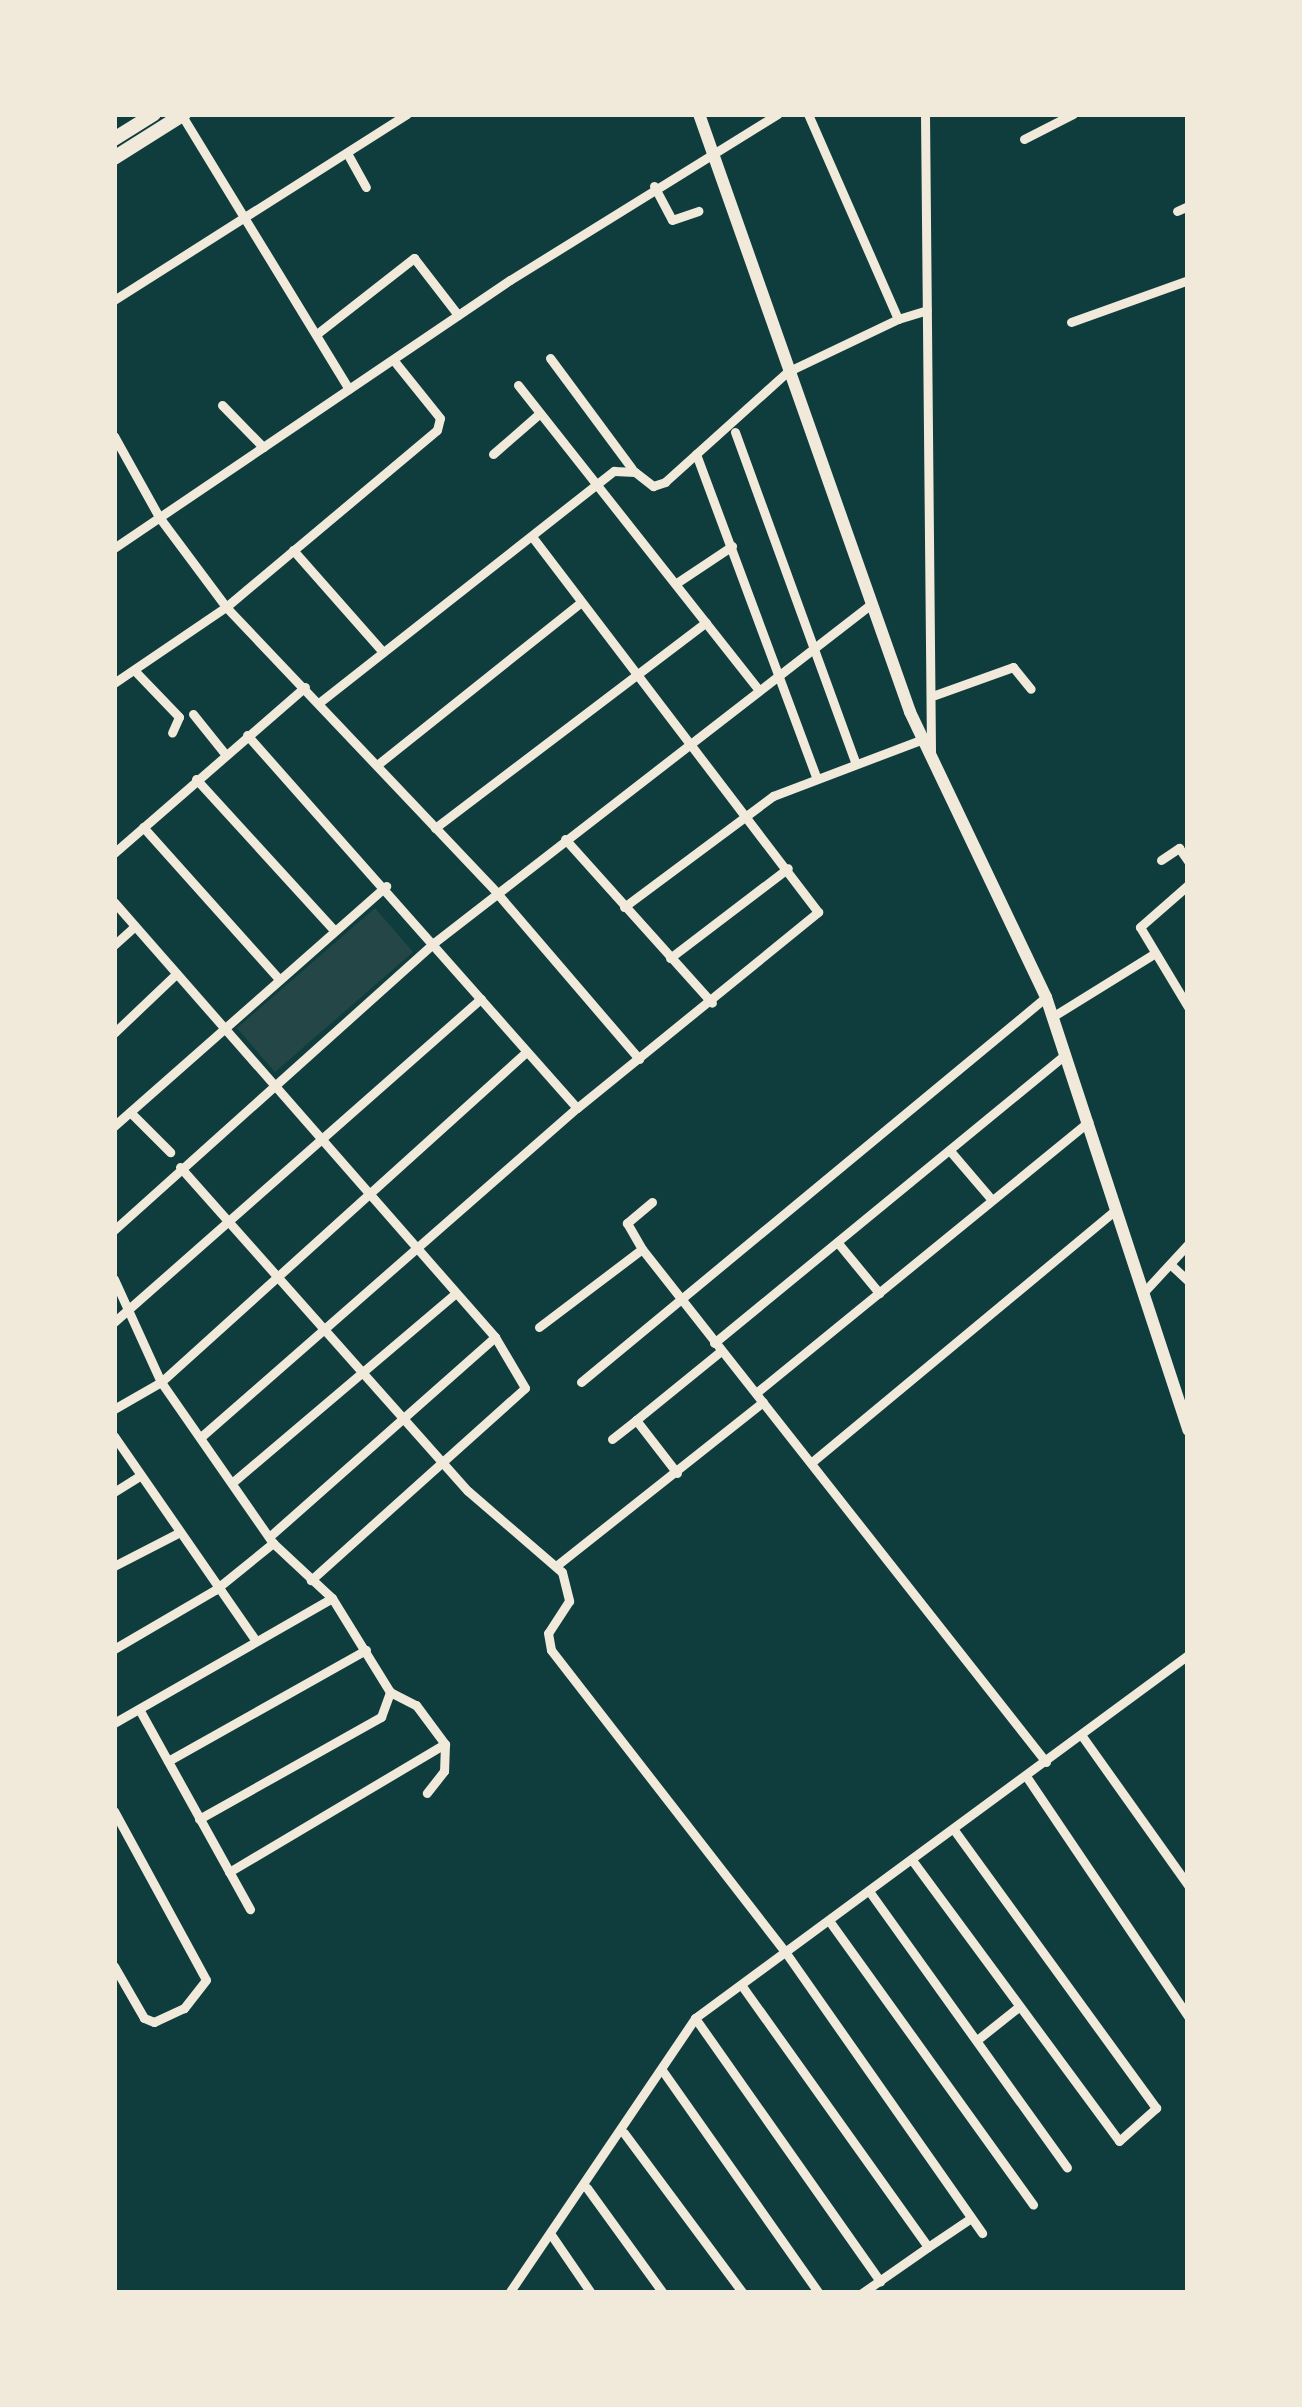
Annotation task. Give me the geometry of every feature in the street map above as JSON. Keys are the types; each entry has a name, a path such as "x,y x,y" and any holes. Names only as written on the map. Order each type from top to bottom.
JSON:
{"main road":[{"path":"114,139 154,114"},
{"path":"114,158 182,114"},
{"path":"699,114 870,605 923,740 1046,998 1188,1430"}],"street":[{"path":"182,114 349,389"},
{"path":"114,300 407,114"},
{"path":"114,548 654,186 778,114"},
{"path":"808,114 898,319"},
{"path":"925,114 935,695 931,755"},
{"path":"1024,139 1072,114"},
{"path":"347,153 366,187"},
{"path":"654,186 672,220 698,211"},
{"path":"318,333 414,258 458,315"},
{"path":"1071,322 1188,280"},
{"path":"320,702 619,469 658,485 787,372 927,310"},
{"path":"550,358 634,472"},
{"path":"114,683 226,607 441,424 395,362"},
{"path":"518,385 600,482 757,688"},
{"path":"222,405 263,447"},
{"path":"494,454 540,413"},
{"path":"735,432 855,762"},
{"path":"114,436 159,518 226,607 496,892 639,1059"},
{"path":"696,454 817,776"},
{"path":"202,1436 578,1108 814,921 814,904 788,868 532,536"},
{"path":"678,582 732,545"},
{"path":"293,550 383,652"},
{"path":"377,765 581,602"},
{"path":"114,1230 273,1081 435,942 870,605"},
{"path":"435,828 634,670 706,622"},
{"path":"935,695 1013,667 1030,689"},
{"path":"134,670 179,717 172,733"},
{"path":"114,853 305,687"},
{"path":"193,714 225,754"},
{"path":"247,735 386,886 578,1108"},
{"path":"624,907 746,813 817,776 923,740"},
{"path":"196,778 334,930"},
{"path":"143,827 280,979"},
{"path":"565,839 712,1003"},
{"path":"1161,860 1179,848 1188,861"},
{"path":"670,958 788,868"},
{"path":"114,1126 386,886"},
{"path":"1186,891 1141,924 1152,955 1188,1007"},
{"path":"114,902 494,1337 525,1392 311,1580"},
{"path":"114,945 135,926"},
{"path":"1052,1017 1152,955"},
{"path":"114,1033 176,974"},
{"path":"581,1382 1046,998"},
{"path":"114,1322 129,1314 322,1136 481,999"},
{"path":"114,1409 160,1382 526,1052"},
{"path":"612,1439 1066,1054"},
{"path":"130,1112 170,1151"},
{"path":"556,1566 677,1473 879,1293 1088,1122"},
{"path":"952,1152 992,1200"},
{"path":"180,1167 467,1491 556,1566 570,1586 548,1633 551,1650 786,1953 982,2233"},
{"path":"652,1202 627,1223 643,1250 1046,1762"},
{"path":"812,1462 1115,1210"},
{"path":"838,1244 879,1293"},
{"path":"1143,1293 1188,1244"},
{"path":"539,1327 643,1250"},
{"path":"1170,1264 1188,1281"},
{"path":"114,1279 160,1382 271,1540 332,1598 390,1692 416,1706 445,1744 444,1771 427,1793"},
{"path":"233,1482 457,1293"},
{"path":"114,1649 215,1590 494,1337"},
{"path":"637,1420 677,1473"},
{"path":"114,1436 176,1534 256,1640"},
{"path":"114,1492 139,1477"},
{"path":"114,1566 176,1534"},
{"path":"114,1723 332,1598"},
{"path":"168,1761 366,1650"},
{"path":"509,2293 587,2188 695,2018 1188,1655"},
{"path":"199,1819 381,1717 390,1692"},
{"path":"139,1709 250,1910"},
{"path":"1082,1736 1188,1885"},
{"path":"229,1872 445,1744"},
{"path":"1026,1776 1188,2016"},
{"path":"114,1811 206,1981 175,2015 144,2018 114,1966"},
{"path":"912,1860 1114,2141 1156,2112 954,1830"},
{"path":"869,1891 1067,2168"},
{"path":"830,1922 1033,2205"},
{"path":"742,1986 928,2247"},
{"path":"976,2040 1016,2009"},
{"path":"695,2018 880,2281"},
{"path":"662,2070 819,2293"},
{"path":"624,2133 743,2293"},
{"path":"587,2188 663,2293"},
{"path":"862,2293 971,2218"},
{"path":"552,2236 591,2293"}],"shaded area":[{"path":"375,908 413,952 275,1072 237,1028"}]}
